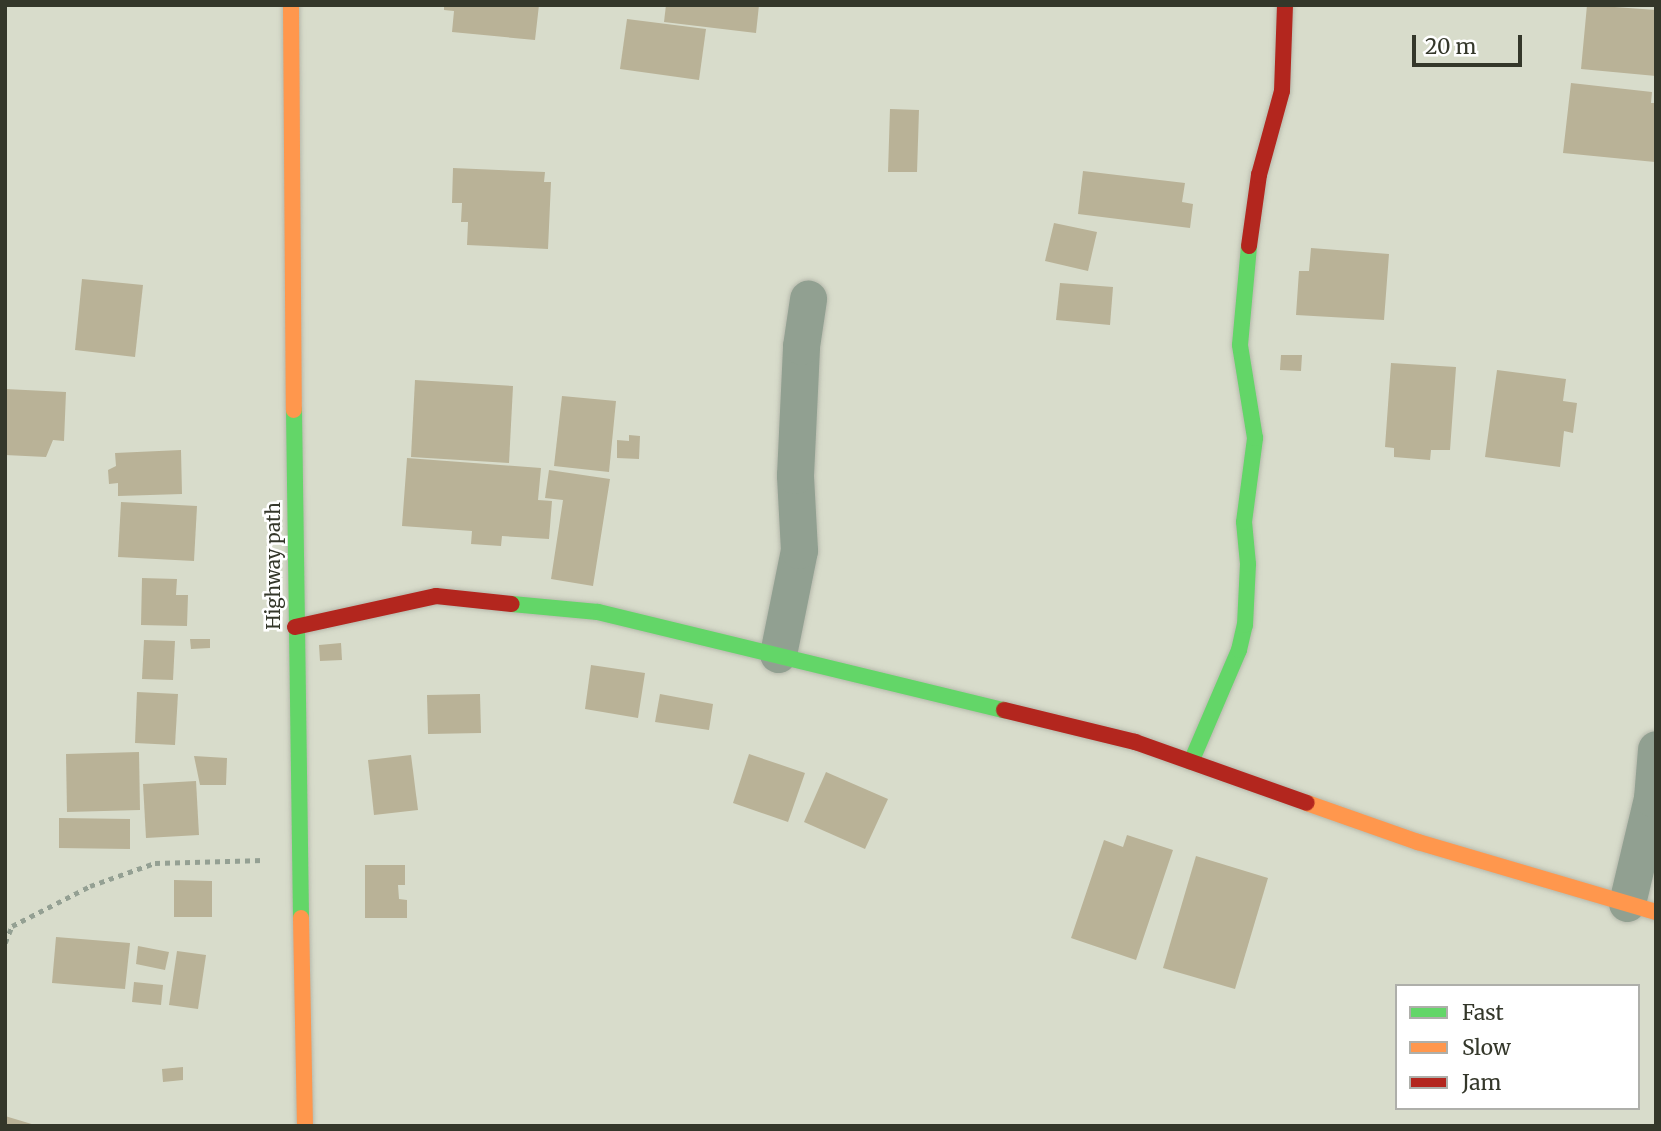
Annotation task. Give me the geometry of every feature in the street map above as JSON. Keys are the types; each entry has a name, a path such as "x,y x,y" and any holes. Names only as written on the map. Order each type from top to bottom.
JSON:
{"street":[{"name":"Highway path","path":"291,5 295,627 305,1126"},
{"path":"1191,762 1239,650 1245,625 1248,564 1244,522 1255,438 1240,345 1248,252 1259,175 1282,91 1285,5"},
{"path":"778,654 799,550 795,475 801,346 808,299"},
{"path":"295,627 436,597 598,612 1135,742 1418,842 1641,907 1656,749"}],"path":[{"path":"5,943 12,926 90,886 155,863 300,859"}],"building":[{"path":"444,5 539,5 535,40 452,32 454,11 444,10"},
{"path":"666,5 759,5 756,33 664,22"},
{"path":"1587,5 1656,10 1656,76 1581,69"},
{"path":"627,19 706,29 699,80 620,69"},
{"path":"1571,83 1652,92 1651,103 1656,103 1655,162 1563,153"},
{"path":"890,109 919,110 917,172 888,172"},
{"path":"453,168 545,172 544,182 551,182 548,249 467,245 468,222 461,222 462,203 452,203"},
{"path":"1083,171 1185,183 1182,202 1193,204 1190,228 1078,214"},
{"path":"1054,223 1097,232 1088,271 1045,261"},
{"path":"1311,248 1389,254 1384,320 1296,315 1299,271 1309,271"},
{"path":"82,279 143,285 135,357 75,350"},
{"path":"1060,283 1113,287 1110,325 1056,320"},
{"path":"1281,355 1302,355 1301,371 1280,370"},
{"path":"1391,363 1456,367 1450,450 1431,450 1430,460 1394,457 1394,448 1385,447"},
{"path":"1497,370 1566,379 1563,401 1577,403 1573,433 1564,431 1560,467 1485,457"},
{"path":"415,380 513,386 509,463 411,457"},
{"path":"5,389 66,392 64,441 53,440 46,457 5,455"},
{"path":"562,396 616,401 609,472 554,466"},
{"path":"629,435 640,436 639,459 617,458 617,440 629,441"},
{"path":"181,450 182,494 118,496 118,483 109,484 108,470 116,466 115,453"},
{"path":"407,458 541,468 538,500 552,501 549,539 502,536 501,546 471,544 472,531 402,526"},
{"path":"549,470 610,479 593,586 551,579 563,500 545,498"},
{"path":"121,502 197,506 194,561 118,557"},
{"path":"142,578 177,579 176,595 188,595 187,626 141,625"},
{"path":"190,639 210,639 210,648 191,649"},
{"path":"144,640 175,641 173,680 142,679"},
{"path":"341,643 342,660 320,661 319,645"},
{"path":"591,665 645,673 638,718 585,709"},
{"path":"137,692 178,694 175,745 135,743"},
{"path":"480,694 481,733 428,734 427,695"},
{"path":"660,694 713,704 709,730 655,722"},
{"path":"139,752 140,810 67,812 66,754"},
{"path":"749,754 805,773 788,822 733,803"},
{"path":"411,755 418,810 374,815 368,760"},
{"path":"194,756 227,758 226,785 200,785"},
{"path":"826,772 888,799 865,849 804,822"},
{"path":"196,781 199,835 146,838 143,784"},
{"path":"59,818 130,819 130,849 59,848"},
{"path":"1127,835 1173,850 1136,960 1071,938 1104,840 1123,847"},
{"path":"1196,856 1268,878 1235,989 1163,968"},
{"path":"365,865 405,865 405,885 398,885 399,899 407,900 407,918 365,918"},
{"path":"174,880 212,881 212,917 174,917"},
{"path":"56,937 130,943 125,989 52,983"},
{"path":"138,946 169,952 165,970 136,964"},
{"path":"177,951 206,955 198,1009 169,1005"},
{"path":"134,982 163,985 161,1005 132,1002"},
{"path":"183,1067 183,1080 163,1082 162,1069"},
{"path":"5,1116 35,1125 35,1126 5,1126"}],"traffic: fast":[{"path":"1191,762 1239,650 1245,625 1248,564 1244,522 1255,438 1240,345 1249,246"},
{"path":"294,410 301,918"},
{"path":"512,604 598,612 1004,710"}],"traffic: slow":[{"path":"291,5 294,410"},
{"path":"1307,803 1418,842 1656,912"},
{"path":"301,918 305,1126"}],"traffic: jam":[{"path":"1249,246 1259,175 1282,91 1285,5"},
{"path":"295,627 436,596 512,604"},
{"path":"1004,710 1135,742 1307,803"}]}
